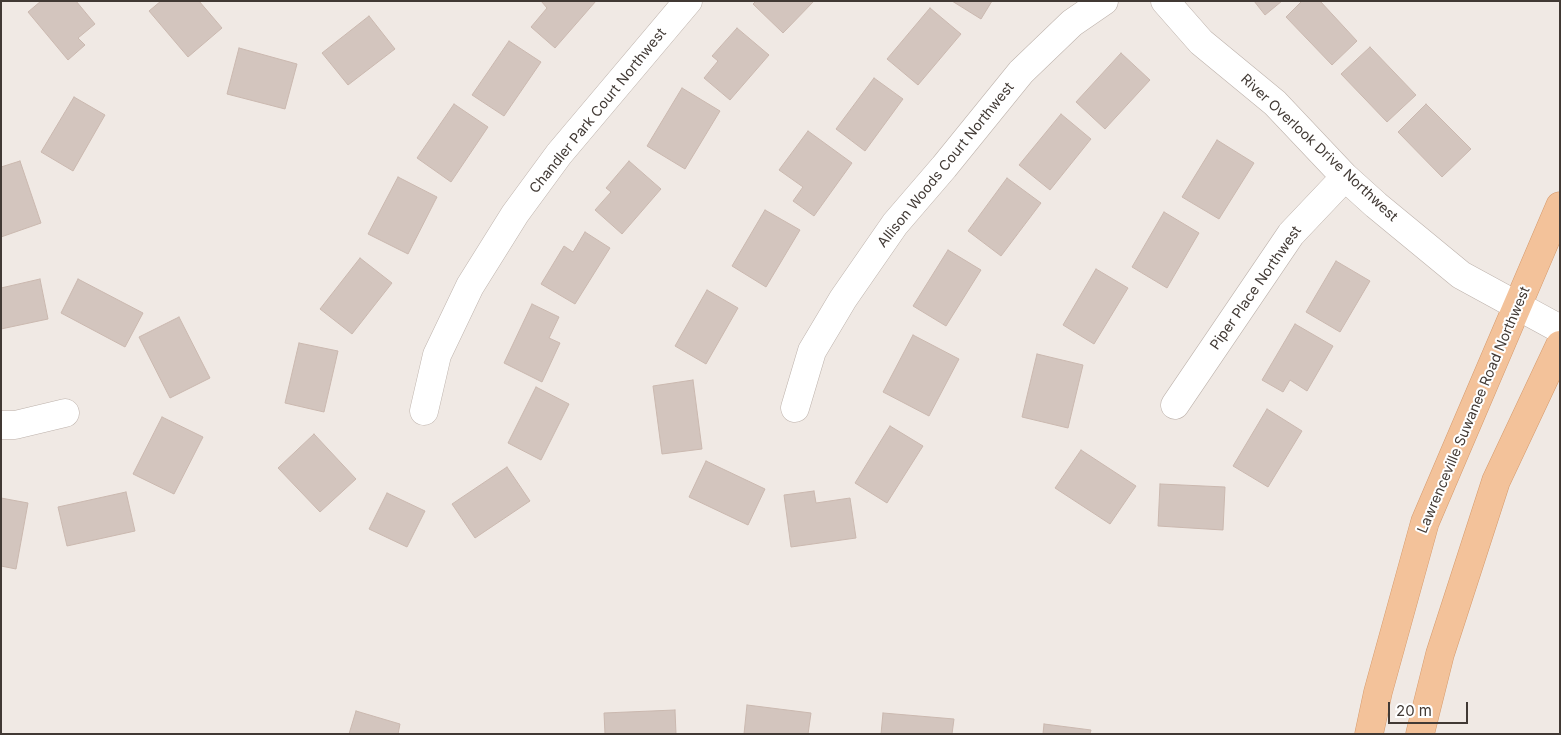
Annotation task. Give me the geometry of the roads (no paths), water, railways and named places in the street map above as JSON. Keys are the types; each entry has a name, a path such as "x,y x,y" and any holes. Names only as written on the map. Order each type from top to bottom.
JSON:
{"main road":[{"name":"Lawrenceville Suwanee Road Northwest","path":"1368,734 1425,522 1560,206"},
{"path":"1420,734 1440,654 1496,481 1560,345"}],"street":[{"name":"Chandler Park Court Northwest","path":"424,411 437,355 470,286 515,214 559,154 688,1"},
{"name":"Allison Woods Court Northwest","path":"795,408 812,351 843,299 895,224 1021,72 1072,23 1104,1"},
{"name":"River Overlook Drive Northwest","path":"1165,1 1201,42 1275,103 1345,176 1461,275 1560,328"},
{"name":"Piper Place Northwest","path":"1175,405 1291,234 1345,176"},
{"path":"1,425 14,425 65,413"}]}
